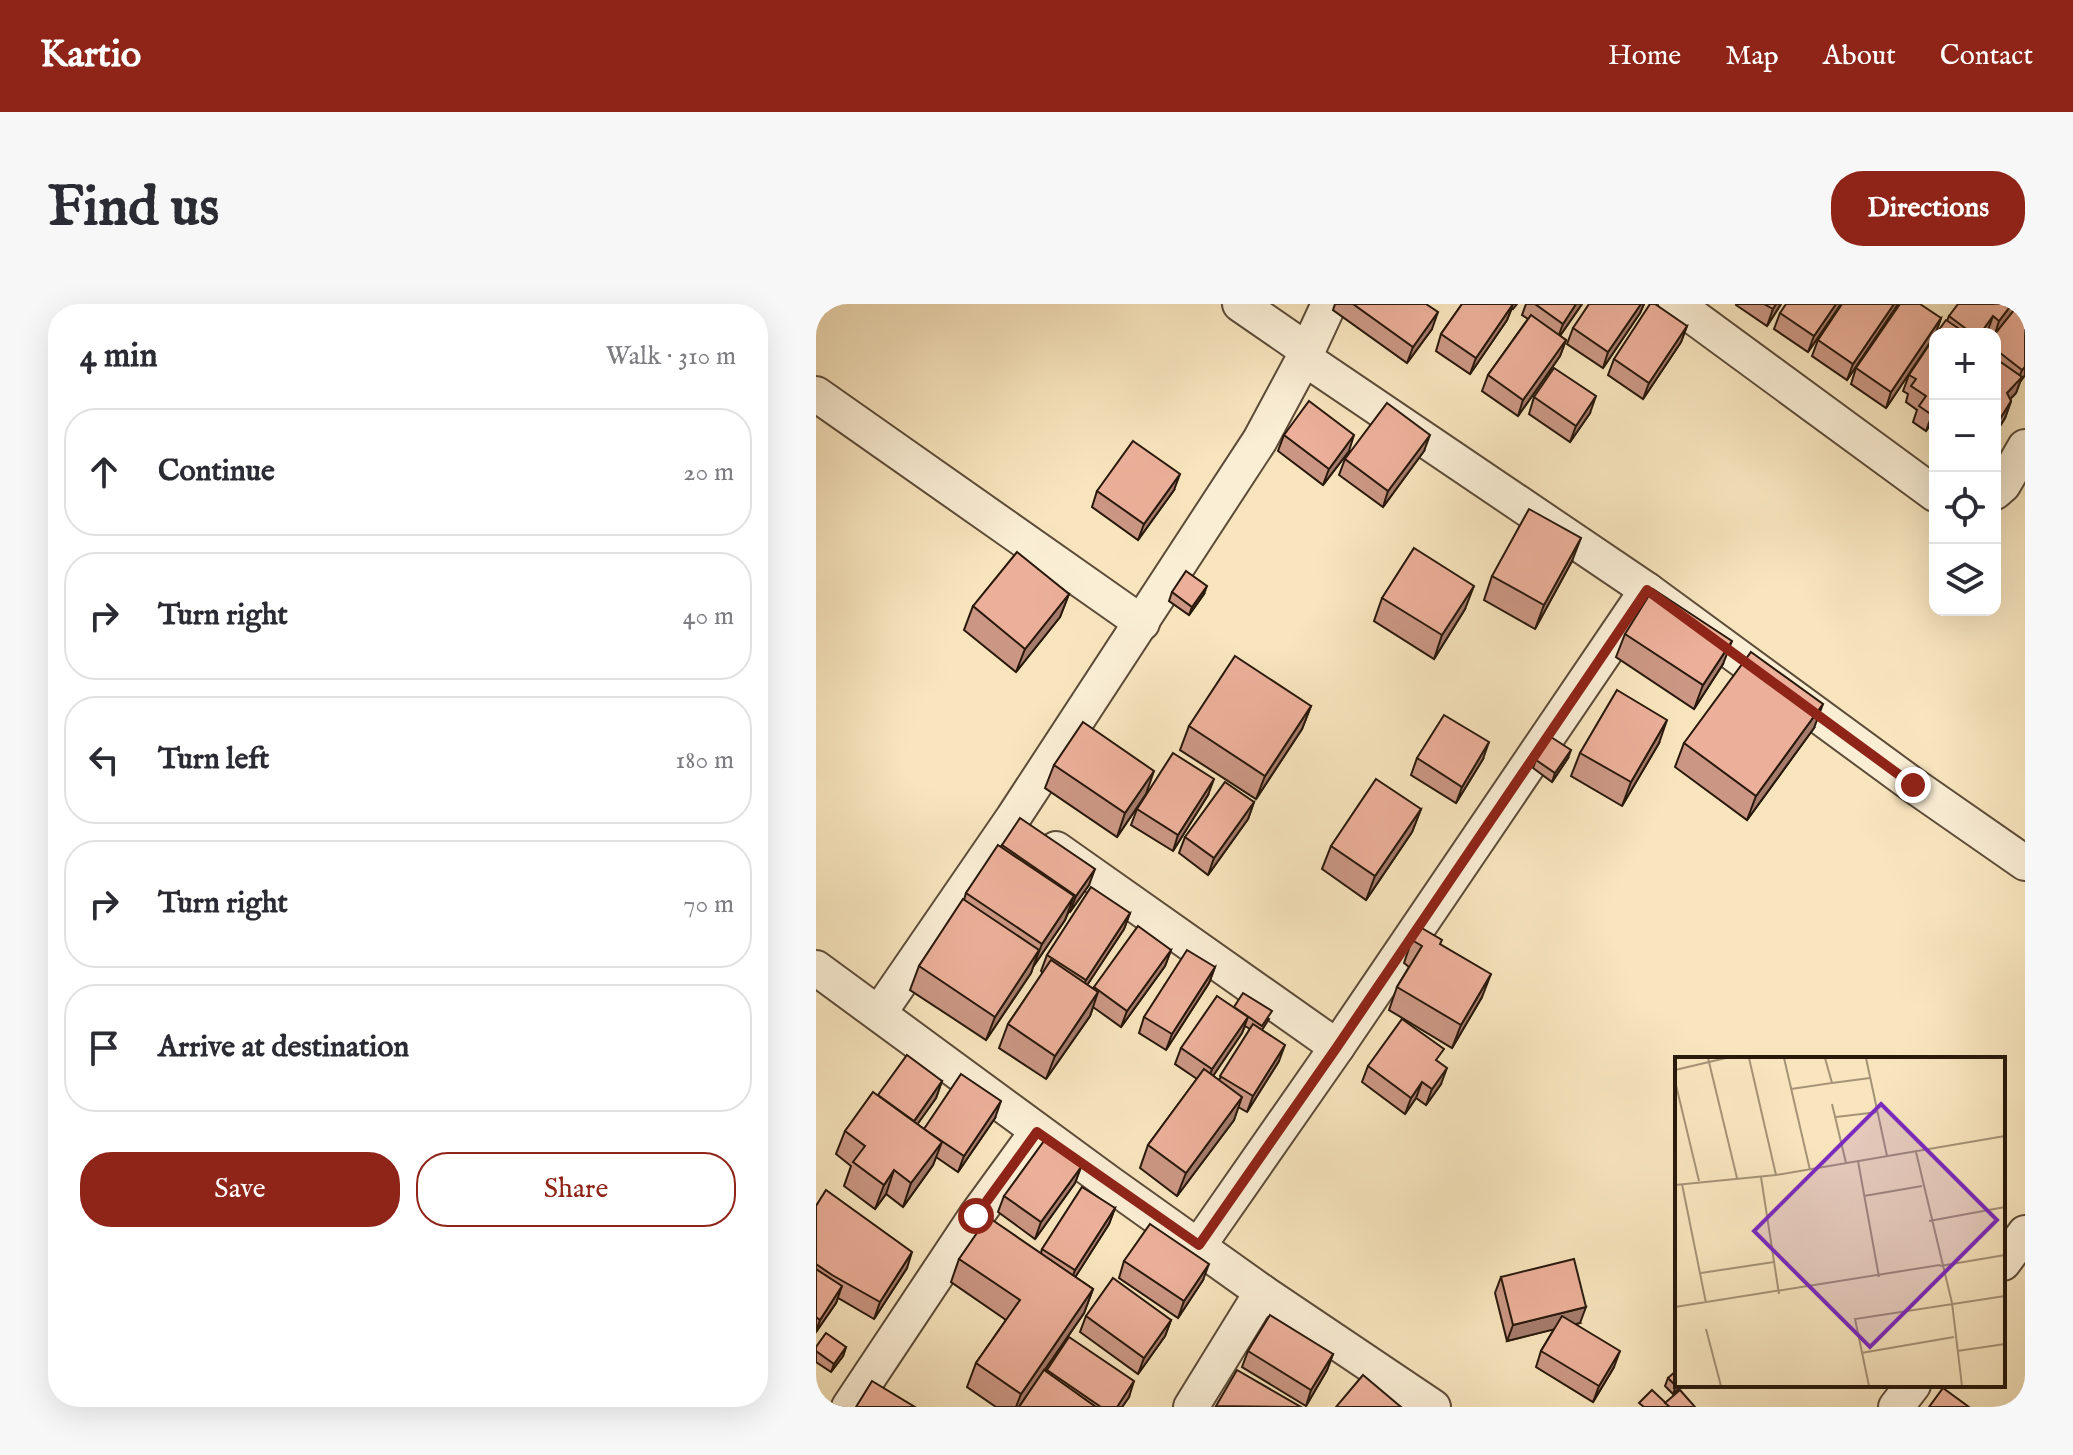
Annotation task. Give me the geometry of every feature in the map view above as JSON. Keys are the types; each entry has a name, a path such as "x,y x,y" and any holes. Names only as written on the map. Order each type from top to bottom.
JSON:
{"street":[{"path":"1240,304 1306,355 1647,590 2025,863"},
{"path":"879,1013 1013,818 1260,440 1306,355 1329,304"},
{"path":"1676,304 1929,490"},
{"path":"816,394 1142,623"},
{"path":"2001,487 2025,447"},
{"path":"1199,1245 1647,590"},
{"path":"1013,818 1337,1047"},
{"path":"816,968 1037,1132 1262,1292 1433,1407"},
{"path":"866,1396 1037,1132"},
{"path":"2005,1260 2025,1233"},
{"path":"1191,1407 1262,1292"},
{"path":"1896,1407 1911,1387"}],"building":[{"path":"1353,304 1426,304 1438,312 1413,347"},
{"path":"1462,304 1513,304 1476,358 1441,334"},
{"path":"1535,304 1576,304 1563,324"},
{"path":"1589,304 1641,304 1608,352 1573,328"},
{"path":"1650,304 1655,304 1687,326 1649,383 1614,359"},
{"path":"1786,304 1836,304 1814,336 1780,313"},
{"path":"1842,304 1894,304 1853,364 1818,340"},
{"path":"1900,304 1920,304 1941,318 1934,328 1929,328 1929,336 1891,392 1856,368"},
{"path":"1958,304 2012,304 1999,321 1993,316 1984,328 1965,328 1949,316"},
{"path":"2019,304 2025,304 2025,367 2022,370 2001,354 2000,328"},
{"path":"1531,315 1566,340 1523,400 1488,375"},
{"path":"1946,320 1958,328 1940,328"},
{"path":"1929,345 1929,413 1919,406 1926,396 1911,386 1916,379 1909,375"},
{"path":"2001,362 2022,377 2007,393 2011,401 2001,417"},
{"path":"1554,368 1596,396 1576,426 1534,397"},
{"path":"1309,401 1354,435 1329,469 1284,435"},
{"path":"1387,403 1430,435 1388,491 1345,459"},
{"path":"1133,441 1180,474 1144,524 1097,491"},
{"path":"1529,509 1581,538 1544,605 1492,576"},
{"path":"1414,548 1474,586 1442,635 1382,598"},
{"path":"1017,552 1069,594 1025,649 973,606"},
{"path":"1186,571 1207,586 1192,607 1172,592"},
{"path":"1653,589 1732,641 1703,685 1625,634"},
{"path":"1751,652 1823,704 1756,796 1684,743"},
{"path":"1235,656 1311,706 1265,776 1189,726"},
{"path":"1617,690 1667,720 1631,782 1580,753"},
{"path":"1444,715 1489,742 1462,787 1417,758"},
{"path":"1083,722 1154,771 1125,813 1054,765"},
{"path":"1551,737 1571,750 1555,773 1536,760"},
{"path":"1173,753 1214,779 1178,835 1137,809"},
{"path":"1376,779 1421,809 1375,876 1331,846"},
{"path":"1225,782 1254,802 1214,858 1185,837"},
{"path":"1020,818 1095,869 1076,896 1002,845"},
{"path":"998,845 1074,896 1042,944 966,893"},
{"path":"1091,887 1130,913 1086,980 1047,955"},
{"path":"963,899 1039,950 995,1017 919,966"},
{"path":"1138,926 1171,950 1127,1011 1094,987"},
{"path":"1420,927 1442,940 1440,944 1491,974 1461,1025 1397,987 1422,946 1412,940"},
{"path":"1187,950 1215,967 1172,1034 1144,1017"},
{"path":"1051,960 1098,992 1055,1056 1008,1024"},
{"path":"1243,993 1272,1011 1262,1026 1234,1007"},
{"path":"1217,996 1248,1017 1212,1069 1181,1048"},
{"path":"1402,1019 1444,1049 1436,1060 1447,1068 1432,1089 1422,1082 1411,1098 1368,1066"},
{"path":"1253,1024 1285,1045 1253,1096 1220,1076"},
{"path":"907,1055 942,1081 914,1121 878,1095"},
{"path":"1204,1069 1242,1097 1186,1173 1148,1145"},
{"path":"961,1074 1001,1101 964,1156 924,1129"},
{"path":"873,1092 942,1142 911,1183 894,1170 884,1185 853,1162 865,1146 845,1131"},
{"path":"1044,1141 1081,1167 1041,1222 1004,1196"},
{"path":"1082,1187 1115,1208 1075,1270 1042,1249"},
{"path":"826,1190 912,1252 880,1302 816,1264 816,1206"},
{"path":"988,1217 1093,1289 1021,1394 976,1363 1020,1300 959,1259"},
{"path":"1150,1224 1209,1264 1184,1301 1124,1261"},
{"path":"1574,1259 1586,1307 1513,1325 1501,1277"},
{"path":"816,1269 842,1286 820,1320 816,1317"},
{"path":"1113,1278 1171,1320 1144,1358 1086,1316"},
{"path":"1270,1315 1333,1354 1311,1390 1248,1351"},
{"path":"1562,1316 1620,1351 1599,1386 1541,1351"},
{"path":"826,1333 846,1347 834,1364 816,1351"},
{"path":"1069,1337 1134,1381 1117,1407 1101,1407 1047,1370"},
{"path":"1044,1370 1096,1407 1019,1407"},
{"path":"1237,1370 1301,1407 1216,1406"},
{"path":"1675,1372 1675,1385 1668,1378"},
{"path":"1363,1375 1401,1407 1336,1407"},
{"path":"872,1381 915,1407 856,1407"},
{"path":"1943,1388 1969,1407 1929,1407"},
{"path":"1652,1390 1670,1407 1644,1407 1639,1403"},
{"path":"1680,1390 1695,1407 1670,1407 1665,1403"}],"route":[{"path":"976,1216 1037,1132 1199,1245 1647,590 1913,785"}]}
